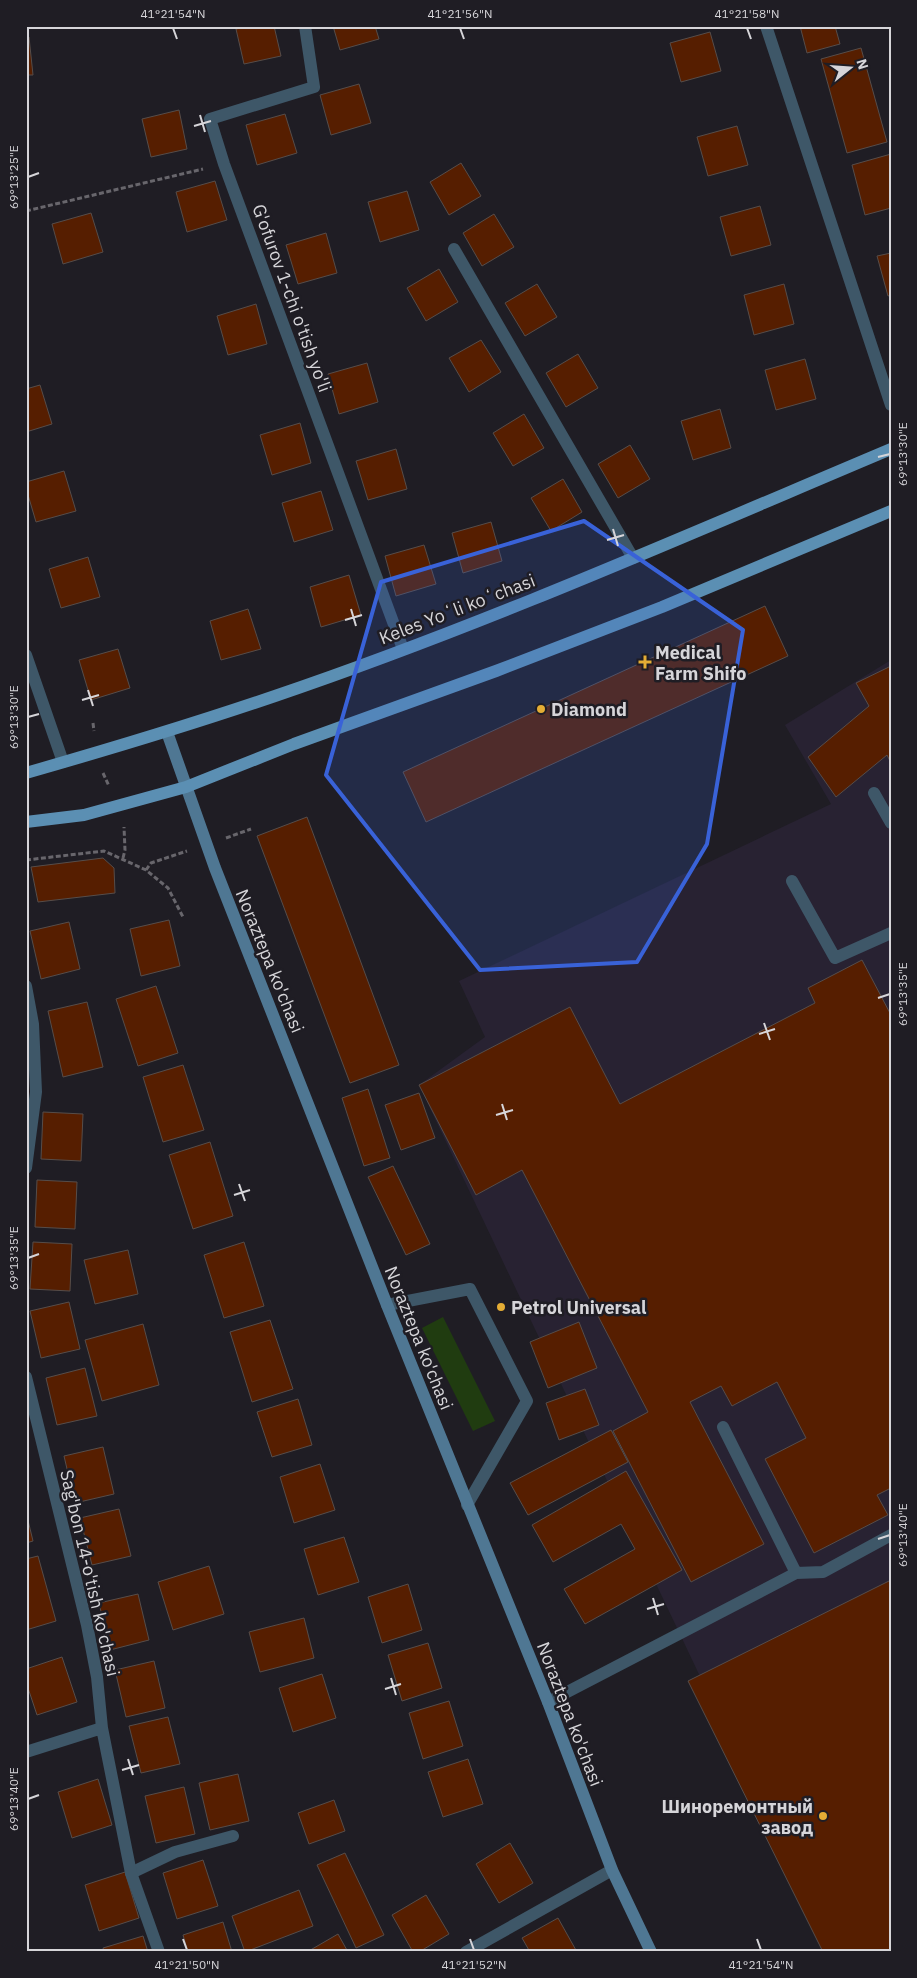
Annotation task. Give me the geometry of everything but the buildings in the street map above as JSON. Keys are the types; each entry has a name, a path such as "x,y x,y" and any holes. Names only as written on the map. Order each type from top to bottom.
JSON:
{"main road":[{"name":"Keles Yoʻli koʻchasi","path":"26,772 167,732 276,696 403,649 633,558 891,449"},
{"path":"26,822 84,815 186,787 294,744 496,671 653,610 891,511"},
{"name":"Noraztepa ko'chasi","path":"167,732 219,878 387,1305 548,1702 612,1870 651,1952"}],"street":[{"name":"G'ofurov 1-chi o'tish yo'li","path":"305,26 314,87 210,119 224,164 403,649"},
{"path":"766,26 891,404"},
{"path":"454,248 633,558"},
{"path":"26,655 63,762"},
{"path":"874,793 891,824"},
{"path":"792,881 835,958 891,933"},
{"path":"26,986 36,1092 26,1168"},
{"path":"387,1305 470,1289 527,1401 467,1505"},
{"name":"Sag'bon 14-o'tish ko'chasi","path":"26,1377 87,1625 97,1677 102,1728 131,1873 160,1952"},
{"path":"723,1427 796,1573"},
{"path":"548,1702 796,1573 823,1572 891,1535"},
{"path":"26,1752 102,1728"},
{"path":"131,1873 175,1852 233,1836"},
{"path":"466,1952 612,1870"}],"path":[{"path":"26,211 224,164"},
{"path":"241,832 251,829"},
{"path":"122,858 125,850"},
{"path":"26,860 104,851 146,870 168,888 183,917"},
{"path":"146,870 152,864"}],"highlighted area":[{"path":"584,521 743,630 707,844 637,962 480,970 326,775 381,582"}],"shaded area":[{"path":"891,660 891,1952 831,1952 419,1085 485,1037 459,981 831,804 785,725"}],"green space":[{"path":"443,1317 495,1421 473,1431 422,1328"}],"place":[{"name":"Medical Farm Shifo","path":"645,662"},
{"name":"Diamond","path":"541,709"},
{"name":"Petrol Universal","path":"501,1307"},
{"name":"Шиноремонтный завод","path":"823,1816"}]}
